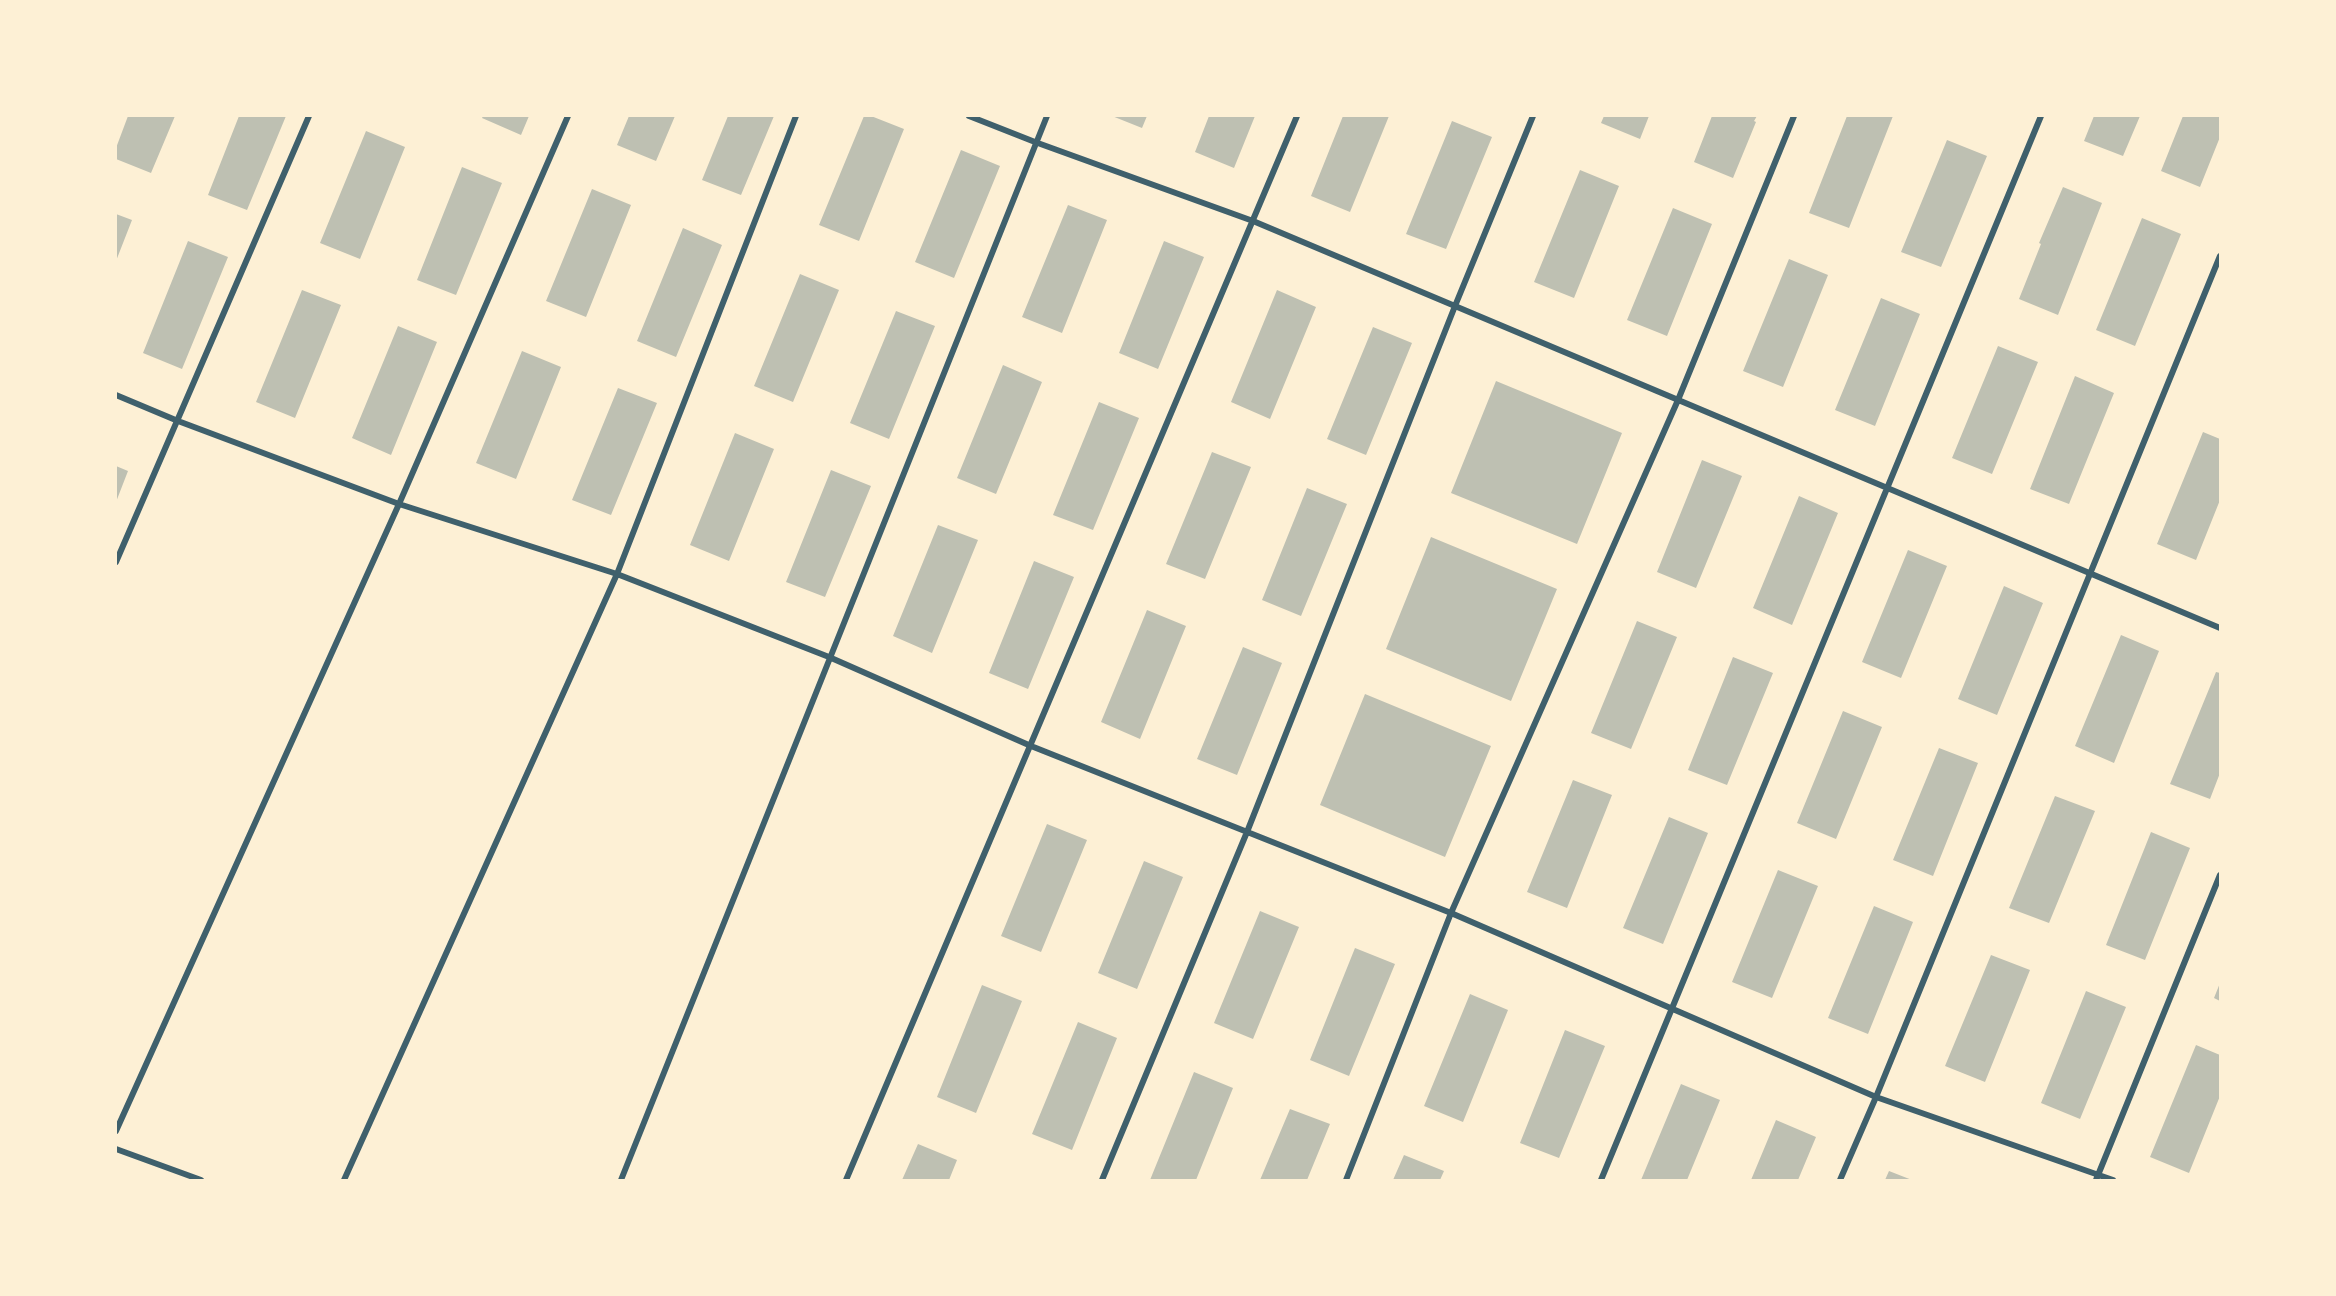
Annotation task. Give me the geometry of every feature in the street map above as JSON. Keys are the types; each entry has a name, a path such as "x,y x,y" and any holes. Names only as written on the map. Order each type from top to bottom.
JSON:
{"street":[{"path":"116,562 309,116"},
{"path":"116,1131 399,504 567,116"},
{"path":"344,1180 617,574 796,116"},
{"path":"969,116 1253,221 2220,628"},
{"path":"621,1180 1047,116"},
{"path":"846,1180 1298,116"},
{"path":"1102,1180 1247,832 1455,306 1533,116"},
{"path":"1346,1180 1451,913 1678,400 1794,116"},
{"path":"1600,1180 2041,116"},
{"path":"1840,1180 2220,256"},
{"path":"116,394 178,421 399,504 617,574 829,657 1031,747 1451,913 1876,1097 2098,1177 2113,1180"},
{"path":"2098,1177 2220,875"},
{"path":"116,1149 201,1180"}],"building":[{"path":"128,116 175,116 151,173 116,159 116,148"},
{"path":"239,116 286,116 247,210 208,195"},
{"path":"483,116 529,116 521,135 482,118"},
{"path":"629,116 675,116 656,161 617,145"},
{"path":"728,116 774,116 741,195 702,180"},
{"path":"864,116 871,116 904,129 859,241 819,225"},
{"path":"1112,116 1147,116 1142,128"},
{"path":"1209,116 1255,116 1234,168 1195,152"},
{"path":"1343,116 1389,116 1350,212 1311,196"},
{"path":"1604,116 1649,116 1640,139 1601,123"},
{"path":"1712,116 1757,116 1733,178 1694,162"},
{"path":"1847,116 1893,116 1849,228 1809,213"},
{"path":"2094,116 2140,116 2123,156 2084,141"},
{"path":"2183,116 2220,116 2220,137 2200,187 2161,171"},
{"path":"1452,121 1492,137 1446,249 1406,234"},
{"path":"366,131 405,147 360,259 320,243"},
{"path":"1947,140 1987,156 1941,267 1901,252"},
{"path":"961,150 1000,166 954,278 915,262"},
{"path":"462,167 502,183 456,295 417,280"},
{"path":"1580,170 1619,186 1574,298 1534,282"},
{"path":"2063,187 2102,203 2058,315 2019,299 2041,244 2039,243"},
{"path":"592,189 631,205 586,317 546,301"},
{"path":"1068,205 1107,220 1062,333 1022,317"},
{"path":"1673,208 1712,224 1667,336 1627,320"},
{"path":"116,214 132,220 116,261"},
{"path":"2142,218 2181,234 2135,346 2096,330"},
{"path":"683,228 722,245 676,357 637,341"},
{"path":"188,241 228,257 182,369 143,353"},
{"path":"1164,241 1204,257 1158,369 1119,353"},
{"path":"1789,259 1828,275 1783,387 1743,371"},
{"path":"800,274 839,290 793,402 754,386"},
{"path":"302,290 341,305 295,418 256,402"},
{"path":"1277,290 1316,307 1270,419 1231,402"},
{"path":"1881,298 1920,314 1875,426 1835,410"},
{"path":"896,311 935,326 889,439 850,423"},
{"path":"398,326 437,342 391,455 352,438"},
{"path":"1373,327 1412,343 1366,455 1327,439"},
{"path":"1998,346 2038,362 1992,474 1952,458"},
{"path":"522,351 561,367 516,479 476,463"},
{"path":"1003,365 1042,382 996,494 957,478"},
{"path":"2075,376 2114,393 2069,504 2030,489"},
{"path":"1496,381 1622,433 1577,544 1451,493"},
{"path":"618,388 657,403 611,515 572,500"},
{"path":"1099,402 1139,418 1093,530 1053,515"},
{"path":"2203,432 2220,439 2220,500 2196,560 2157,544"},
{"path":"735,433 774,449 729,561 690,545"},
{"path":"1212,452 1251,467 1205,579 1166,564"},
{"path":"1702,460 1742,476 1696,588 1657,572"},
{"path":"116,466 128,471 116,502"},
{"path":"831,470 871,486 825,597 786,582"},
{"path":"1307,488 1347,504 1301,616 1262,600"},
{"path":"1799,496 1838,513 1792,625 1753,608"},
{"path":"938,525 978,540 932,653 893,636"},
{"path":"1431,537 1557,589 1511,701 1386,649"},
{"path":"1908,550 1947,566 1901,678 1862,662"},
{"path":"1034,561 1074,577 1028,689 989,673"},
{"path":"2004,586 2043,603 1997,715 1958,699"},
{"path":"1147,610 1186,626 1140,739 1101,722"},
{"path":"1637,621 1677,637 1631,749 1591,733"},
{"path":"2121,635 2159,651 2114,763 2075,746"},
{"path":"1243,647 1282,663 1237,775 1197,759"},
{"path":"1733,657 1773,673 1727,785 1688,770"},
{"path":"2216,672 2220,673 2220,773 2210,799 2170,784"},
{"path":"1365,694 1491,746 1445,857 1320,805"},
{"path":"1843,711 1882,727 1836,839 1797,823"},
{"path":"1939,748 1978,763 1933,876 1893,860"},
{"path":"1573,780 1612,795 1567,908 1527,892"},
{"path":"2055,796 2095,811 2049,923 2009,908"},
{"path":"1669,817 1708,833 1663,944 1623,928"},
{"path":"1047,824 1087,840 1041,952 1001,936"},
{"path":"2151,832 2190,848 2145,960 2106,945"},
{"path":"1144,861 1183,877 1137,989 1098,973"},
{"path":"1778,870 1818,886 1772,998 1732,982"},
{"path":"1874,906 1913,922 1868,1034 1828,1018"},
{"path":"1260,911 1299,927 1253,1039 1214,1023"},
{"path":"1355,948 1395,964 1349,1076 1310,1060"},
{"path":"1991,955 2030,970 1985,1082 1945,1066"},
{"path":"2220,983 2220,1001 2214,998"},
{"path":"982,985 1022,1001 976,1113 937,1097"},
{"path":"2086,991 2126,1007 2080,1119 2041,1103"},
{"path":"1470,994 1508,1010 1463,1122 1424,1106"},
{"path":"1078,1022 1117,1038 1072,1150 1032,1134"},
{"path":"1565,1030 1605,1046 1559,1158 1520,1143"},
{"path":"2196,1045 2220,1055 2220,1096 2189,1173 2150,1157"},
{"path":"1194,1072 1233,1088 1196,1180 1150,1180"},
{"path":"1681,1084 1720,1100 1687,1180 1641,1180"},
{"path":"1290,1109 1330,1124 1307,1180 1260,1180"},
{"path":"1776,1120 1816,1137 1798,1180 1751,1180"},
{"path":"918,1144 957,1160 949,1180 902,1180"},
{"path":"1404,1155 1444,1171 1440,1180 1393,1180"},
{"path":"1889,1171 1912,1180 1885,1180"}]}
